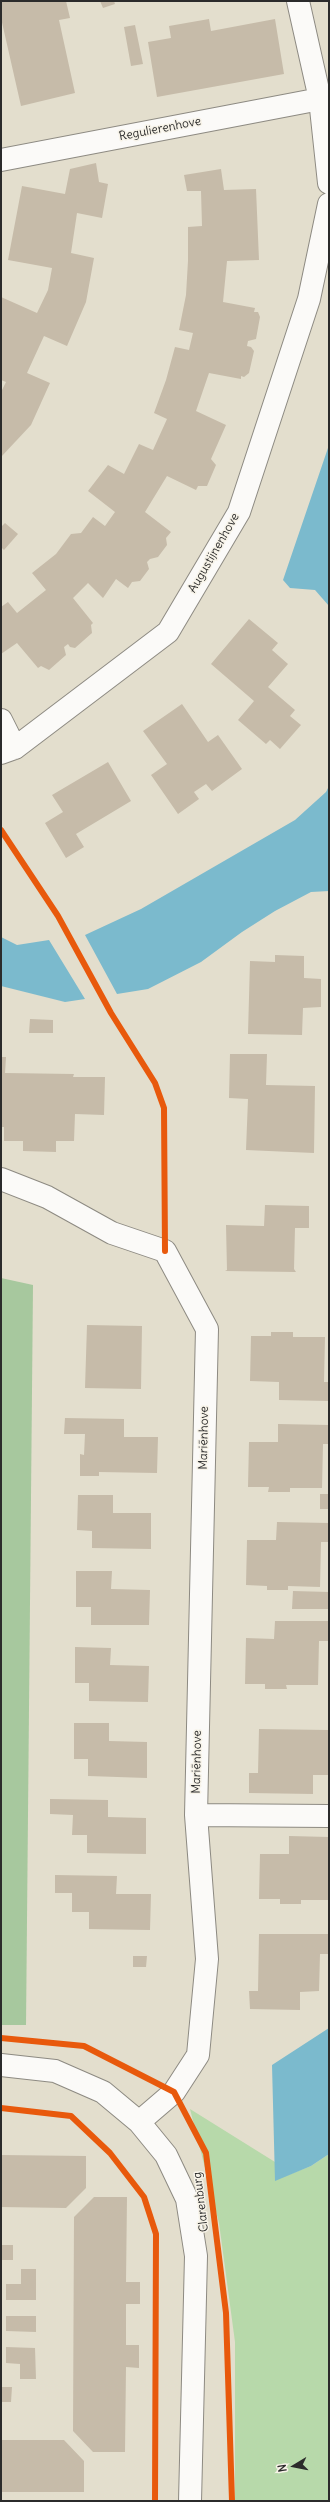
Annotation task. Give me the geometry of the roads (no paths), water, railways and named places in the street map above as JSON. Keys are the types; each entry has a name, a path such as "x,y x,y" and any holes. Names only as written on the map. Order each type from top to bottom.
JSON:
{"street":[{"path":"298,1 320,99 329,183"},
{"name":"Regulierenhove","path":"1,160 320,99"},
{"name":"Augustijnenhove","path":"8,751 168,632 239,512 309,299 329,204"},
{"path":"1,720 8,751"},
{"name":"Mariënhove","path":"1,1179 47,1197 112,1234 165,1251 207,1329 196,1815 207,1959 198,2055 174,2092 139,2122"},
{"path":"196,1815 329,1816"},
{"name":"Clarenburg","path":"1,2066 55,2071 103,2092 139,2122 166,2155 187,2199 196,2256 190,2501"}],"water":[{"path":"329,445 329,606 315,590 290,588 283,580"},
{"path":"329,786 329,891 311,892 275,911 242,932 201,962 148,989 117,994 85,935 141,909 295,820 326,792"},
{"path":"1,937 17,945 49,940 85,999 65,1002 1,986"},
{"path":"329,2028 329,2154 311,2166 275,2181 272,2065"}]}
